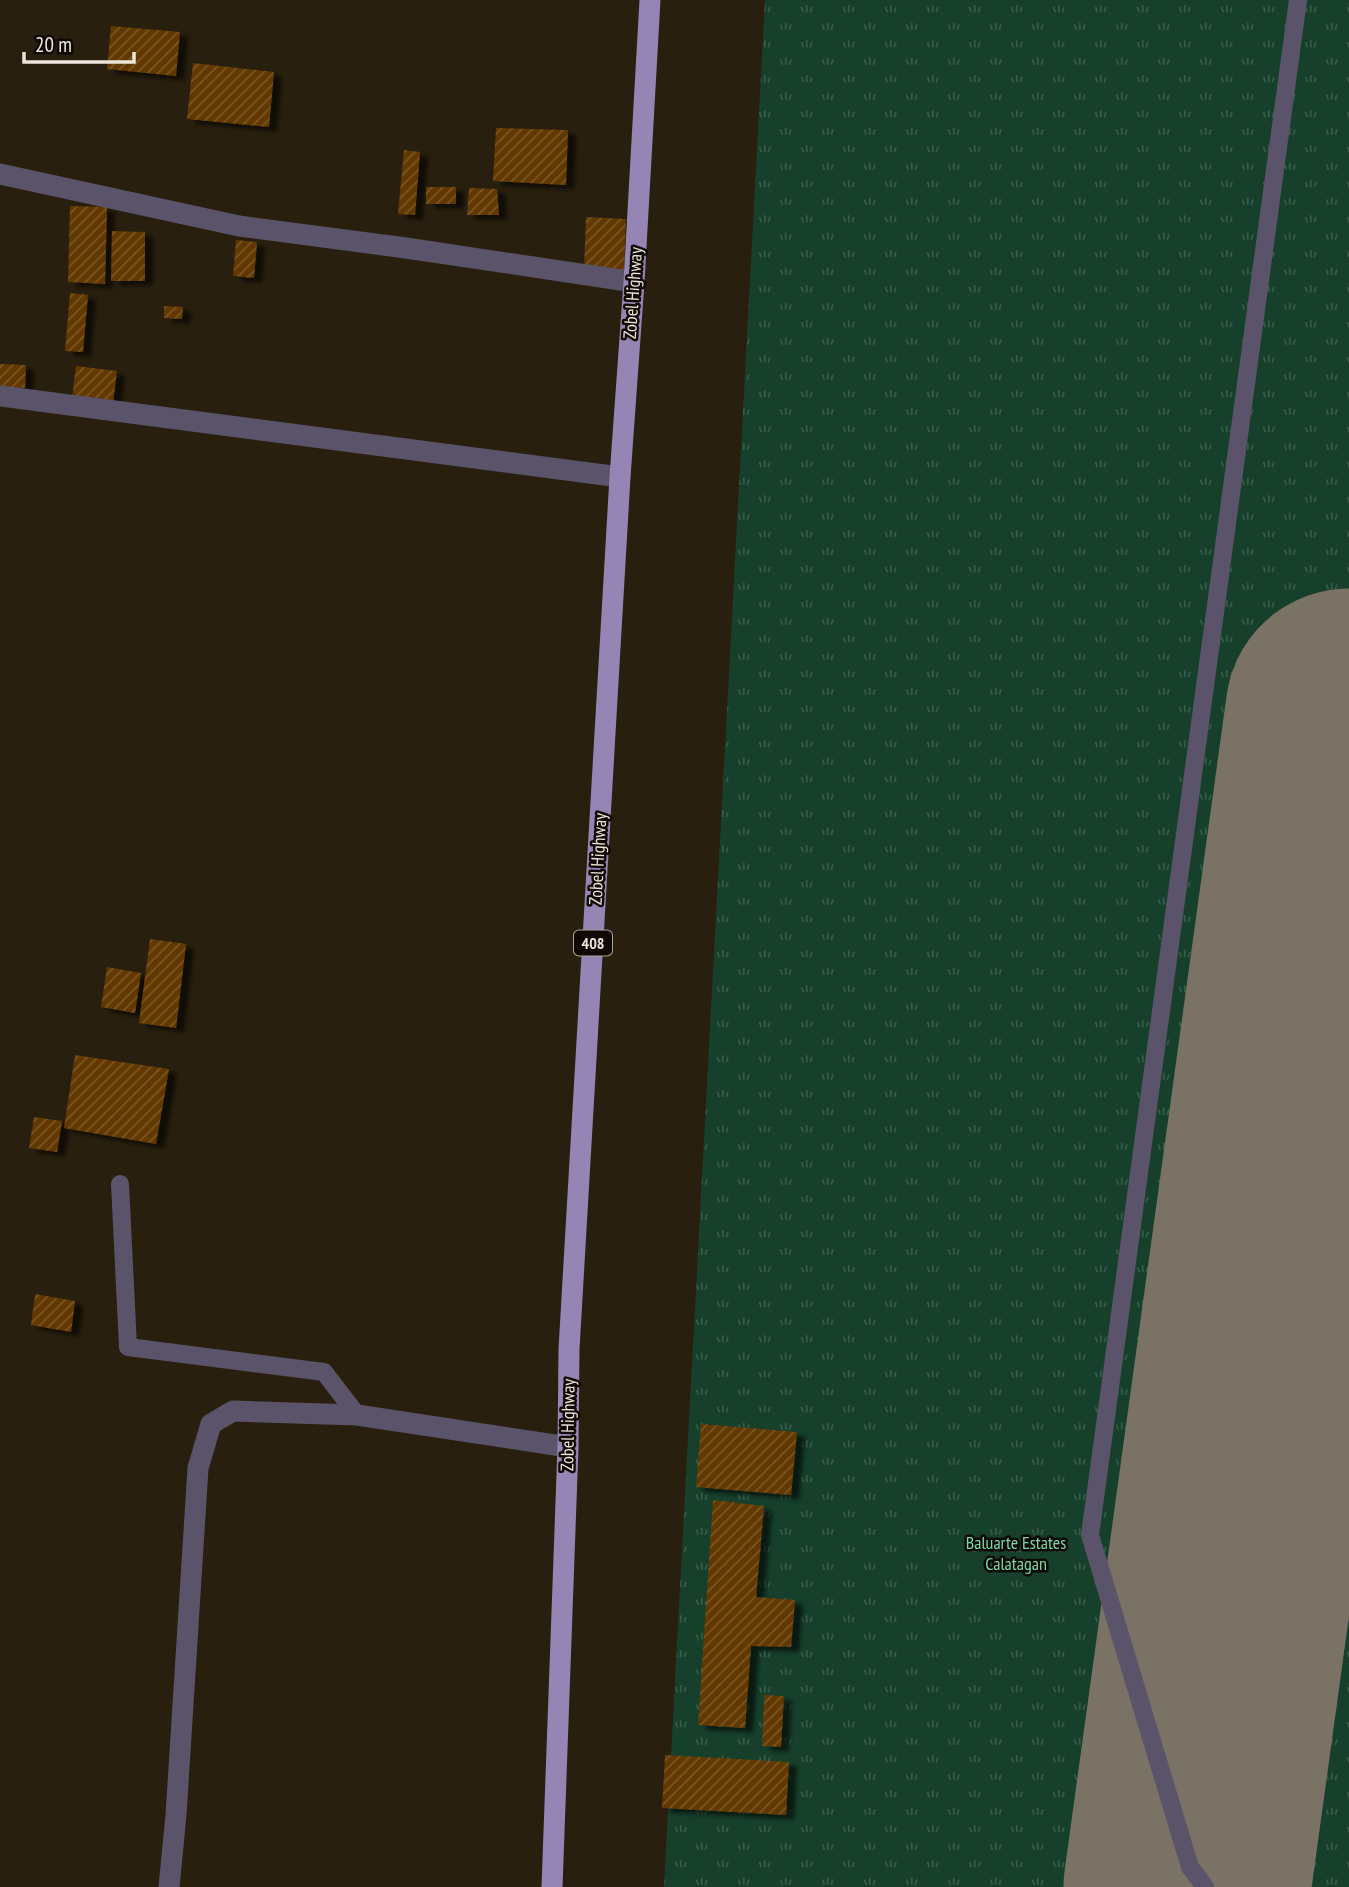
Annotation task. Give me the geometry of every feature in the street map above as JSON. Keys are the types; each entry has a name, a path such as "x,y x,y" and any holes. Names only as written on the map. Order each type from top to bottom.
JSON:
{"main road":[{"name":"Zobel Highway","path":"552,1887 569,1349 650,0"}],"street":[{"path":"0,174 239,226 634,282"},
{"path":"0,396 620,477"},
{"path":"169,1887 198,1468 211,1423 233,1411 357,1415 568,1447"}],"lane":[{"path":"1205,1887 1190,1867 1090,1535 1298,0"},
{"path":"120,1184 128,1347 324,1372 357,1415"}],"green space":[{"name":"Baluarte Estates Calatagan","path":"765,0 1349,0 1349,1887 664,1887"}],"building":[{"path":"111,26 180,32 176,76 107,69"},
{"path":"193,63 274,72 269,127 187,119"},
{"path":"496,128 568,130 566,185 493,181"},
{"path":"404,150 420,152 415,215 398,214"},
{"path":"426,187 456,187 456,204 426,204"},
{"path":"469,188 497,189 499,215 467,215"},
{"path":"70,206 107,207 105,284 68,282"},
{"path":"586,217 626,219 624,273 584,271"},
{"path":"112,231 145,232 145,281 111,281"},
{"path":"236,240 257,242 254,278 233,276"},
{"path":"70,293 88,295 83,352 65,351"},
{"path":"164,306 183,307 182,319 164,318"},
{"path":"0,364 26,365 25,388 0,387"},
{"path":"76,366 117,371 113,403 72,398"},
{"path":"150,939 186,944 176,1028 139,1023"},
{"path":"107,967 141,973 135,1013 101,1007"},
{"path":"75,1055 169,1069 156,1144 64,1128"},
{"path":"34,1117 62,1121 57,1152 29,1148"},
{"path":"35,1294 75,1301 71,1332 31,1325"},
{"path":"701,1424 797,1432 791,1495 696,1487"},
{"path":"713,1500 764,1506 756,1597 795,1600 791,1647 751,1646 745,1728 698,1725"},
{"path":"764,1695 784,1696 781,1747 762,1746"},
{"path":"665,1755 789,1762 786,1815 662,1808"}],"runway":[{"path":"1187,1887 1349,712"}]}
